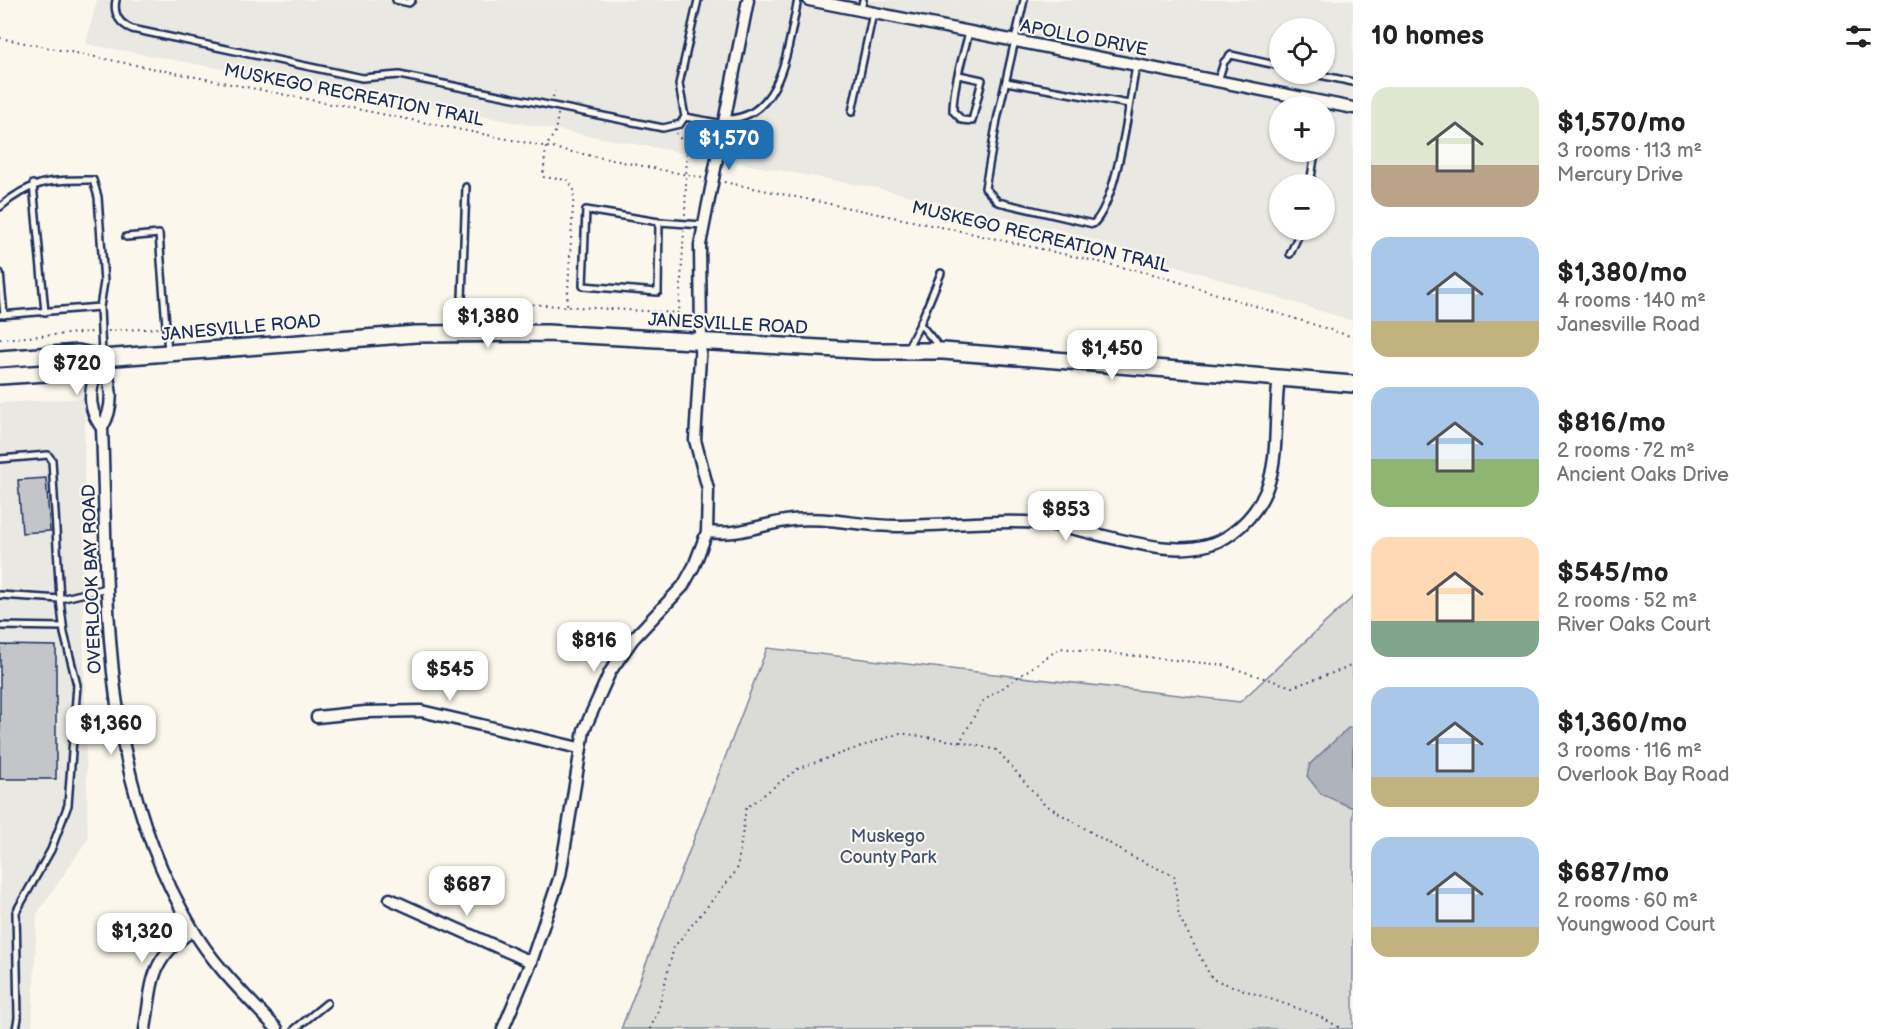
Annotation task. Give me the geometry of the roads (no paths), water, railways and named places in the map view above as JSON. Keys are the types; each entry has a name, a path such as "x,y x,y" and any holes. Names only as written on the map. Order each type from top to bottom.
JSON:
{"main road":[{"name":"JANESVILLE ROAD","path":"0,359 78,353 102,358 404,335 547,333 906,352 943,351 1279,376 1353,384"},
{"name":"JANESVILLE ROAD","path":"0,376 77,371 102,358"}],"street":[{"path":"503,1029 531,962 562,867 571,820 579,748 584,730 610,672 633,639 683,586 694,566 707,532 708,489 695,440 701,341 700,246 748,0"},
{"name":"APOLLO DRIVE","path":"809,0 862,5 873,13 1284,96"},
{"name":"APOLLO DRIVE","path":"1335,106 1353,108"},
{"name":"OVERLOOK BAY ROAD","path":"102,358 91,384 92,416 102,428"},
{"name":"OVERLOOK BAY ROAD","path":"102,358 111,381 111,413 102,428 113,687 130,776 162,867 193,930 231,979 277,1029"},
{"path":"707,532 729,534 792,520 901,526 1019,521 1086,530 1170,549 1192,549 1209,545 1228,536 1246,522 1258,508 1267,491 1274,458 1279,376"},
{"path":"317,717 373,711 422,711 579,748"},
{"path":"390,899 531,962"},
{"path":"145,1029 158,961 173,943 193,930"}],"lane":[{"path":"116,0 118,18 124,26 132,29 362,78 384,74 399,75 663,128 680,124 685,117 679,84 698,0"},
{"path":"396,0 409,3 412,0"},
{"path":"685,117 724,121 739,119 751,113 772,96 779,81 798,0"},
{"path":"1024,0 985,188 998,202 1093,224 1101,216 1110,196 1136,66"},
{"path":"852,112 873,13"},
{"path":"959,75 982,80 972,121 962,120 953,111 959,75 969,32"},
{"path":"1218,82 1224,62 1231,56 1269,64"},
{"path":"1335,78 1353,82"},
{"path":"1006,82 1129,104"},
{"path":"0,207 18,192 33,184 93,180 98,197 104,282 100,308 102,358"},
{"path":"33,184 45,312"},
{"path":"465,333 462,287 466,187"},
{"path":"659,222 658,292 583,286 586,210 659,222 703,225"},
{"path":"126,237 159,234 168,354"},
{"path":"1290,254 1296,240"},
{"path":"0,273 2,315 100,308"},
{"path":"906,352 940,273"},
{"path":"920,324 943,351"},
{"path":"0,459 48,455 52,460 60,599 63,627 76,685 68,805 51,850 16,912 18,1018 16,1029"},
{"path":"0,595 60,599 107,588"},
{"path":"0,626 63,627"},
{"path":"295,1029 327,1003"}],"park label":[{"name":"Muskego County Park","path":"888,846"}]}
